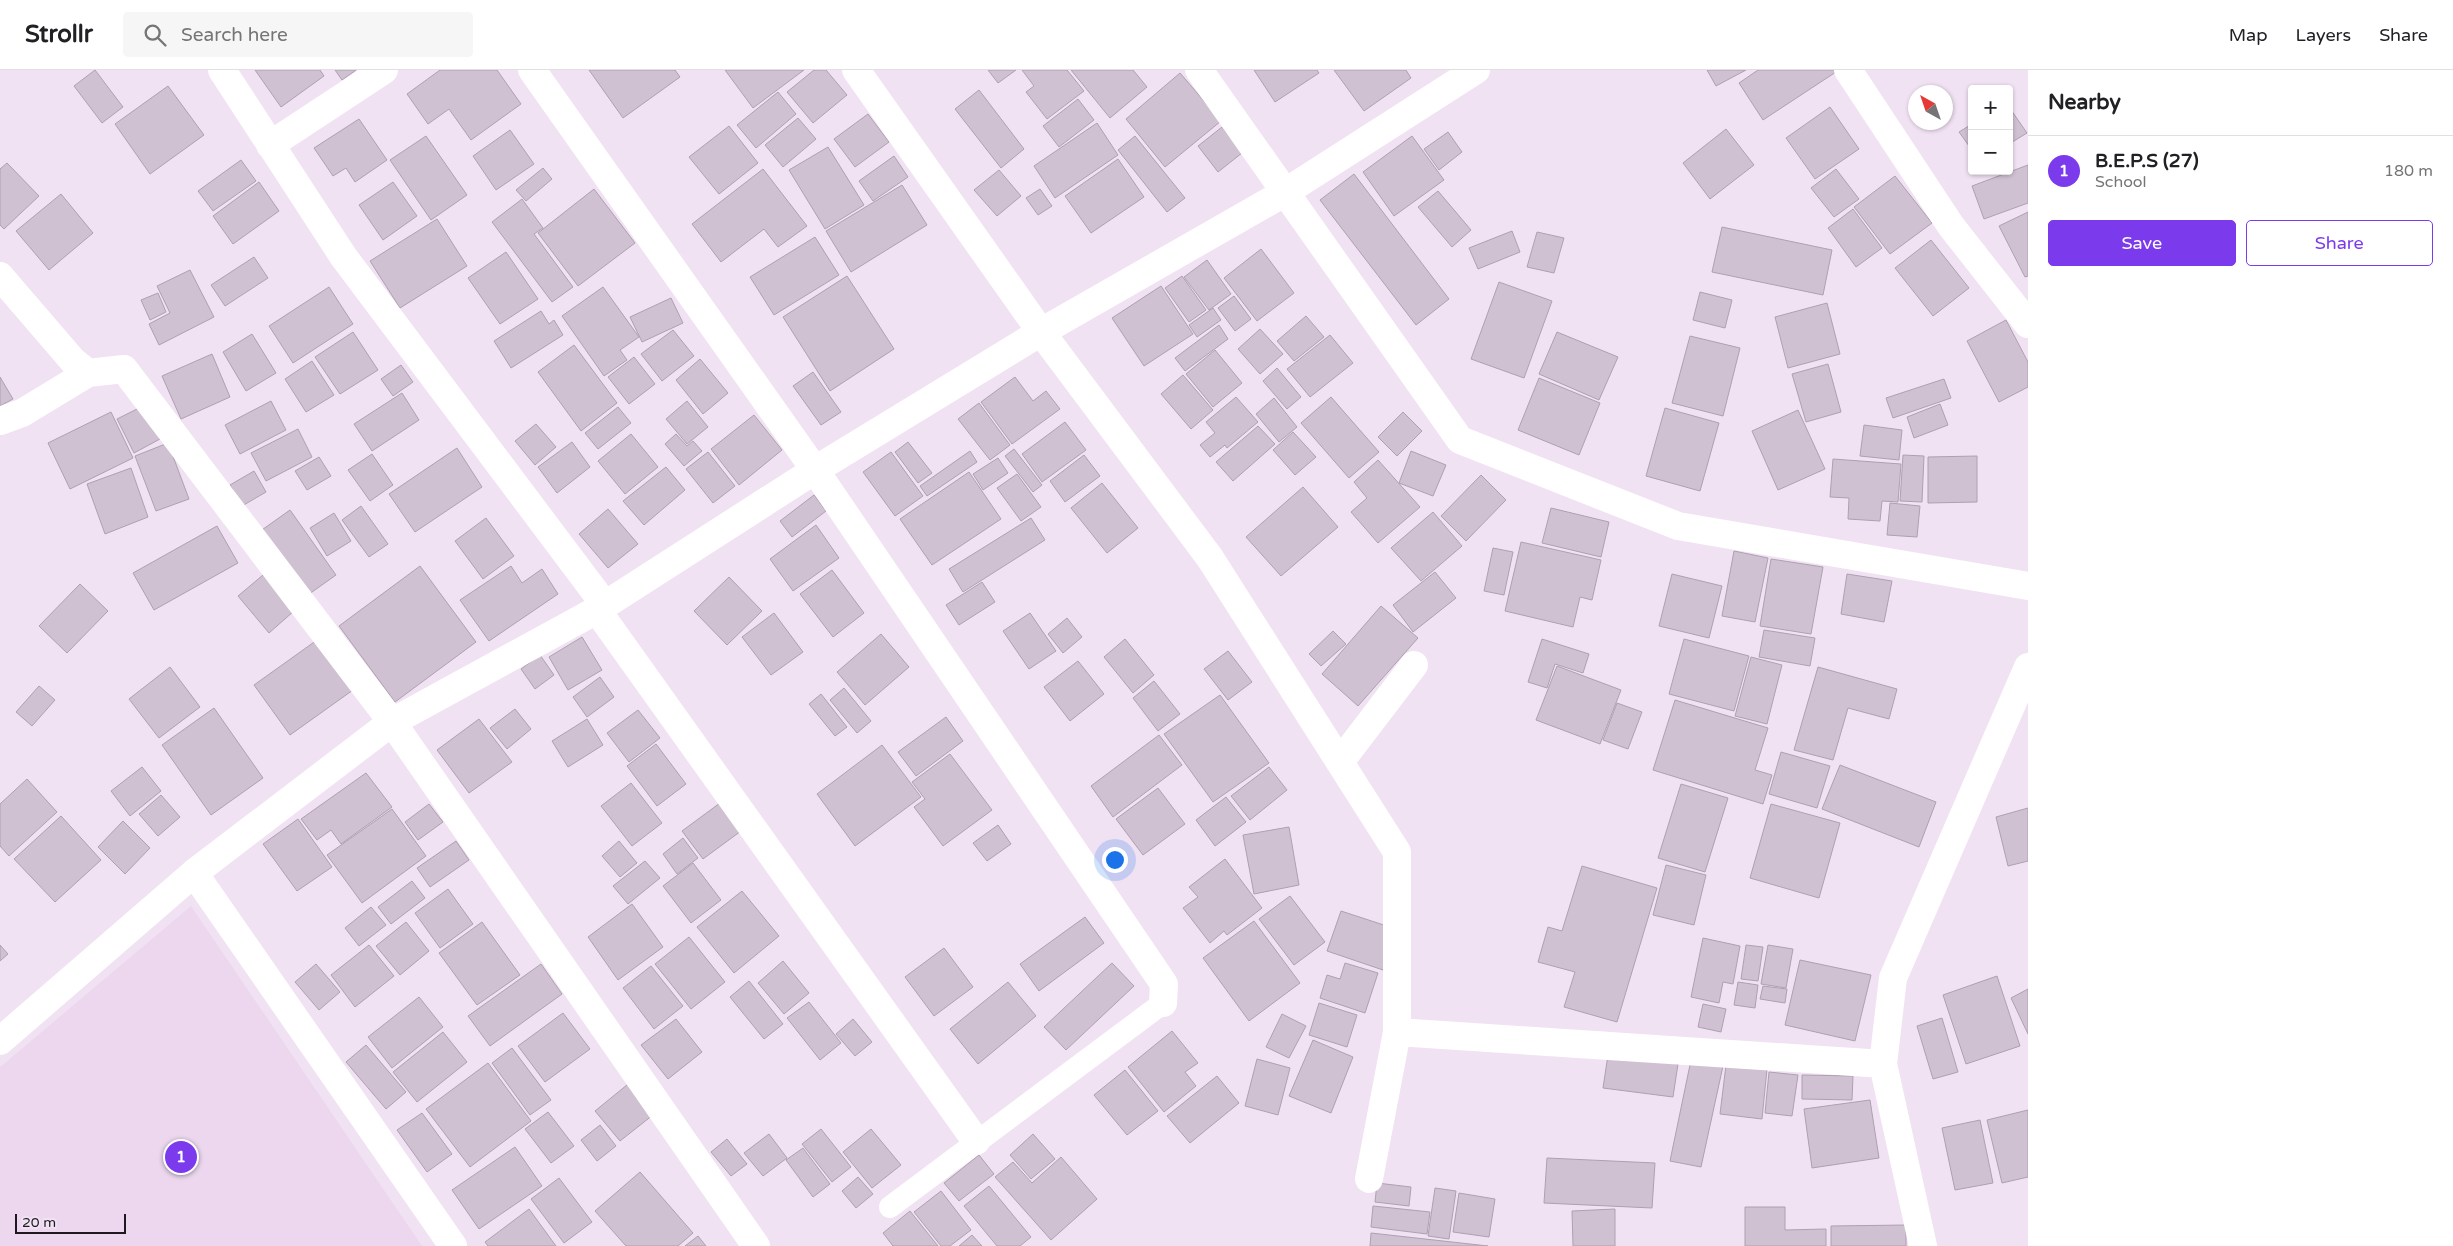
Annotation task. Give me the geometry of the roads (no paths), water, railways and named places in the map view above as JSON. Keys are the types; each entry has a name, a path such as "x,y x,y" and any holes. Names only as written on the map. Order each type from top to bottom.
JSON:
{"street":[{"path":"222,70 342,256 601,608 976,1141"},
{"path":"270,145 384,70"},
{"path":"532,70 815,470 1164,984 1163,1003"},
{"path":"856,70 1040,332 1210,558 1397,852 1397,1032 1369,1178"},
{"path":"1199,70 1460,440 1678,526 2028,586"},
{"path":"0,1041 194,873 392,722 601,608 815,470 1040,332 1284,193 1476,70"},
{"path":"1848,70 1951,226 2028,324"},
{"path":"0,276 73,361 88,373"},
{"path":"0,421 22,413 88,373 124,369 392,722 756,1246"},
{"path":"1340,762 1414,665"},
{"path":"1923,1246 1883,1064 1893,978 2028,668"},
{"path":"194,873 452,1246"},
{"path":"1397,1032 1883,1064"}],"lane":[{"path":"890,1207 1163,1003"}],"place":[{"name":"B.E.P.S (27)","path":"181,1157"}]}
